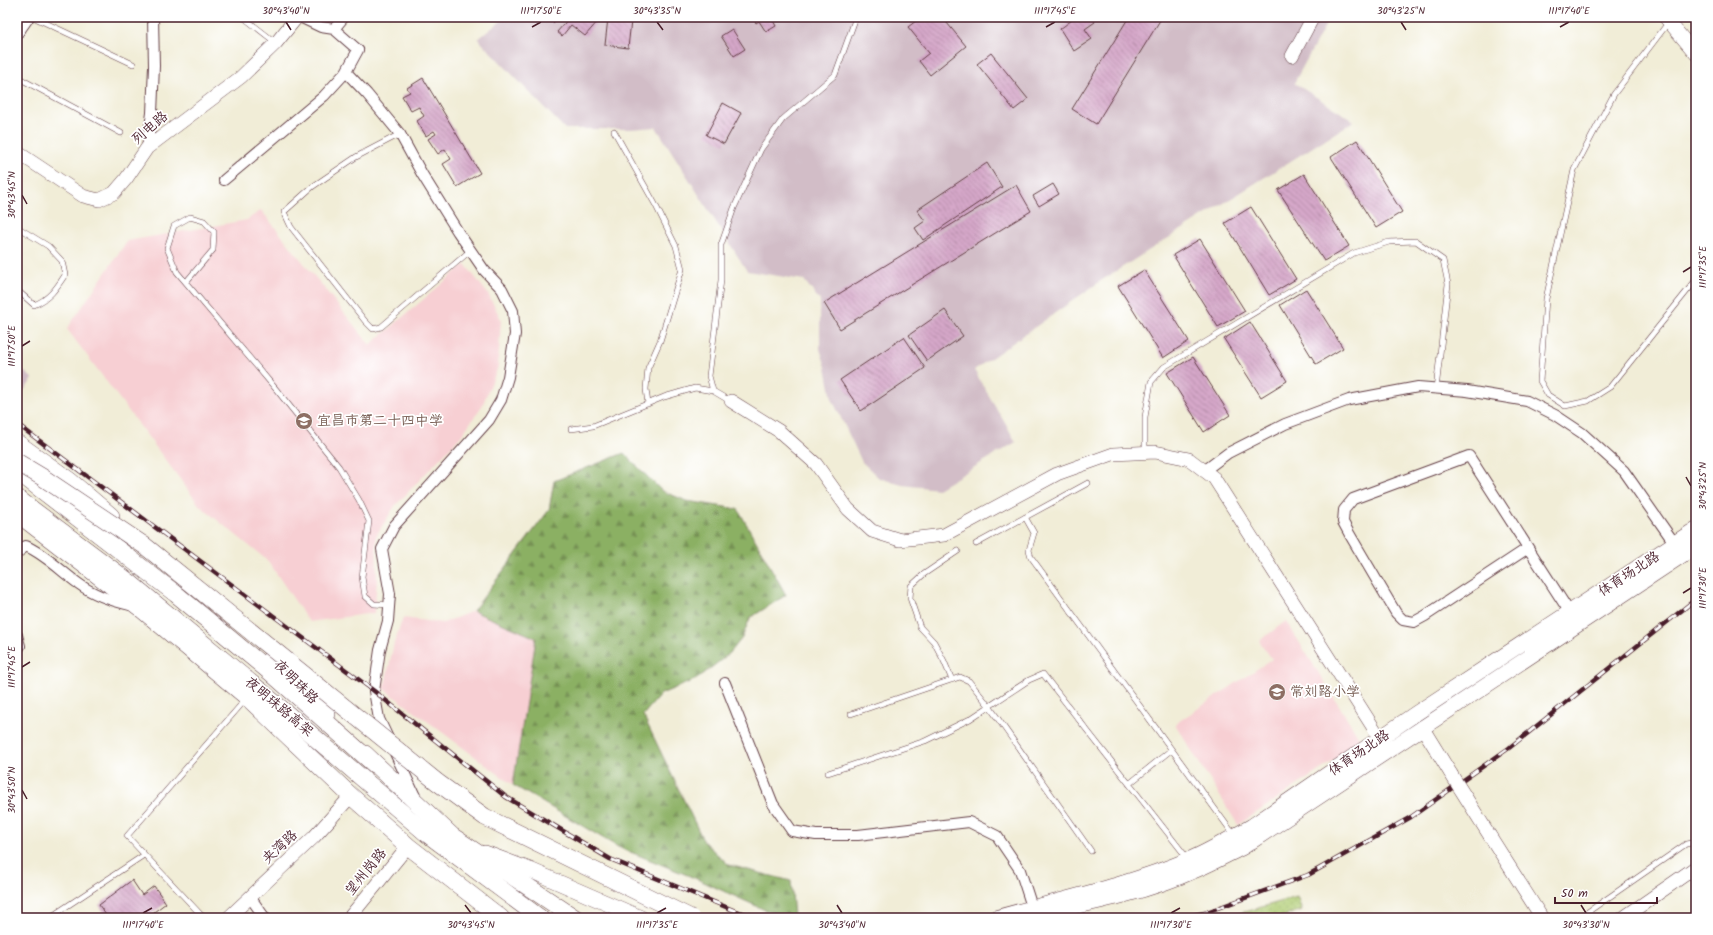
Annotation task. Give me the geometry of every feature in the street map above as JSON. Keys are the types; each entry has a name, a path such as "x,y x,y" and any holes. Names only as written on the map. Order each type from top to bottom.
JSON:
{"main road":[{"name":"夜明珠路","path":"17,443 70,481 289,674 375,765 452,836 557,912 575,918"},
{"path":"17,462 145,546 437,782 485,817 691,918"},
{"name":"夜明珠路高架","path":"17,471 176,594 270,672 375,765"},
{"name":"夜明珠路高架","path":"17,498 129,582 257,688 426,833 540,918"},
{"path":"17,513 139,607 248,697 351,796 408,846 501,918"},
{"name":"体育场北路","path":"994,918 1092,904 1148,888 1196,870 1261,836 1422,726 1696,529"},
{"name":"体育场北路","path":"1028,914 1142,877 1188,860 1234,836 1252,826 1380,738 1574,618 1696,546"},
{"path":"468,847 530,870 630,918"},
{"path":"557,912 550,894 551,886 560,887 577,893 641,918"},
{"path":"500,889 557,912"},
{"path":"983,918 1028,914"}],"street":[{"path":"17,34 29,17"},
{"path":"147,148 152,113 154,66 152,17"},
{"name":"列电路","path":"17,152 83,196 99,200 114,193 126,179 147,148 241,77 276,43 297,17"},
{"path":"224,180 324,96 346,72 358,50 334,29 321,27 300,17"},
{"path":"334,29 344,17"},
{"path":"1292,56 1313,17"},
{"path":"1669,18 1696,54"},
{"path":"346,72 367,94 400,134 422,174 484,270 502,289 513,311 515,334 508,377 501,400 489,420 394,526 382,549 390,594 390,604 388,622 380,650 374,691 379,719 420,807"},
{"path":"1204,470 1228,453 1285,424 1349,400 1418,387 1467,391 1527,401 1555,415 1582,433 1624,471 1675,544"},
{"path":"731,401 779,431 816,464 848,509 872,531 900,540 944,535 1057,474 1113,454 1155,452 1189,459 1214,478 1380,738"},
{"path":"1528,548 1425,616 1414,622 1403,620 1396,613 1343,522 1344,510 1354,499 1469,456 1574,618"},
{"path":"17,553 26,546 38,551 80,585 102,598 139,607"},
{"path":"17,635 20,646 17,649"},
{"path":"725,683 773,804 792,831 816,835 858,835 969,822 997,836 1020,870 1028,914"},
{"path":"1422,726 1542,918"},
{"name":"夹湾路","path":"228,918 314,837 351,796"},
{"name":"望州岗路","path":"349,918 408,846"},
{"path":"1623,918 1696,867"},
{"path":"250,898 265,918"}],"lane":[{"path":"33,17 133,64"},
{"path":"243,17 276,43"},
{"path":"713,391 709,376 721,280 721,245 734,208 761,149 783,119 835,75 856,17"},
{"path":"1669,18 1614,94 1574,170 1546,299 1540,381 1548,395 1565,406 1588,401 1610,387 1696,280"},
{"path":"17,77 120,133"},
{"path":"614,131 666,225 676,246 682,269 660,341 648,368 646,388 648,404"},
{"path":"400,134 356,156 312,187 284,212 291,227 365,321 373,329 381,327 471,250"},
{"path":"186,282 213,250 214,232 204,221 190,217 174,226 167,248 177,272 275,388 339,467 359,500 368,521 362,577 365,596 374,604 390,604"},
{"path":"17,227 48,246 62,261 65,275 57,289 45,301 34,305 17,290"},
{"path":"1145,452 1145,417 1151,382 1164,367 1354,253 1389,242 1416,241 1443,260 1448,284 1436,389"},
{"path":"571,429 593,426 664,397 695,388 713,391 731,401"},
{"path":"976,544 1088,483"},
{"path":"1025,517 1034,533 1029,550 1031,557 1234,836"},
{"path":"952,680 934,642 920,627 910,598 911,586 924,574 958,551"},
{"path":"828,773 925,741 970,719 1029,680 1043,674 1188,860"},
{"path":"851,714 960,677 969,681 989,706 1091,851"},
{"path":"204,918 127,836 248,697"},
{"path":"1129,784 1171,750"},
{"path":"1579,918 1686,844 1696,842"},
{"path":"49,918 144,855"}],"shaded area":[{"path":"506,17 1330,17 1294,83 1354,121 1102,280 974,370 1016,442 938,489 902,485 879,478 862,462 832,399 826,367 820,349 820,301 804,280 747,271 656,127 631,129 565,129 478,39"},
{"name":"宜昌市第二十四中学","path":"261,210 370,345 465,264 488,294 501,319 498,367 482,406 461,436 395,506 376,536 377,581 374,613 309,622 268,561 200,506 67,329 127,241 247,220"},
{"path":"17,365 33,379 17,399"},
{"path":"473,611 536,637 513,785 384,689 394,643 403,618 443,623"},
{"name":"常刘路小学","path":"1286,621 1362,742 1238,825 1175,724 1272,659 1259,641"}],"green space":[{"path":"624,453 662,491 687,501 738,509 786,595 750,618 742,638 730,653 697,679 661,694 643,715 704,842 729,865 791,881 794,916 765,910 697,879 618,847 513,785 536,638 473,611 549,510 554,481"},
{"path":"1297,897 1302,910 1279,918 1223,918"}],"building":[{"path":"546,17 558,17 553,23"},
{"path":"570,17 593,17 598,21 585,36 571,25 562,36 557,32"},
{"path":"752,17 771,17 776,26 766,32 759,21 756,23"},
{"path":"921,17 942,17 966,46 930,75 919,61 929,53 908,27"},
{"path":"1070,17 1092,17 1095,22 1085,29 1092,39 1074,51 1060,29 1072,20"},
{"path":"1129,17 1162,17 1096,124 1072,109"},
{"path":"608,18 631,21 628,48 605,45"},
{"path":"732,29 745,49 734,56 721,36"},
{"path":"991,53 1028,99 1014,110 977,64"},
{"path":"423,78 480,173 457,187 443,164 451,159 445,149 438,154 428,139 436,134 434,131 426,136 417,121 424,116 419,107 411,111 402,96 410,92 407,88"},
{"path":"723,103 741,113 724,144 706,135"},
{"path":"1357,140 1402,212 1376,228 1331,157"},
{"path":"987,163 1002,187 923,240 915,228 925,221 917,210"},
{"path":"1304,174 1349,246 1324,261 1278,190"},
{"path":"1053,184 1059,194 1039,206 1033,196"},
{"path":"1016,185 1031,211 840,329 824,303"},
{"path":"1251,207 1296,279 1269,295 1225,223"},
{"path":"1200,239 1245,311 1218,327 1173,255"},
{"path":"1144,270 1189,341 1163,358 1118,286"},
{"path":"1306,289 1343,348 1316,364 1280,305"},
{"path":"945,310 963,336 927,361 909,335"},
{"path":"1250,322 1287,381 1261,397 1224,339"},
{"path":"904,337 925,368 861,411 840,380"},
{"path":"1193,357 1230,415 1204,432 1167,373"},
{"path":"132,880 142,895 154,886 166,903 146,918 108,918 99,905"}],"railway":[{"path":"17,424 374,691 506,797 610,859 738,912 761,918"},
{"path":"1182,918 1204,913 1308,875 1411,817 1509,748 1696,599"}],"place":[{"name":"宜昌市第二十四中学","path":"304,421"},
{"name":"常刘路小学","path":"1277,692"}]}
